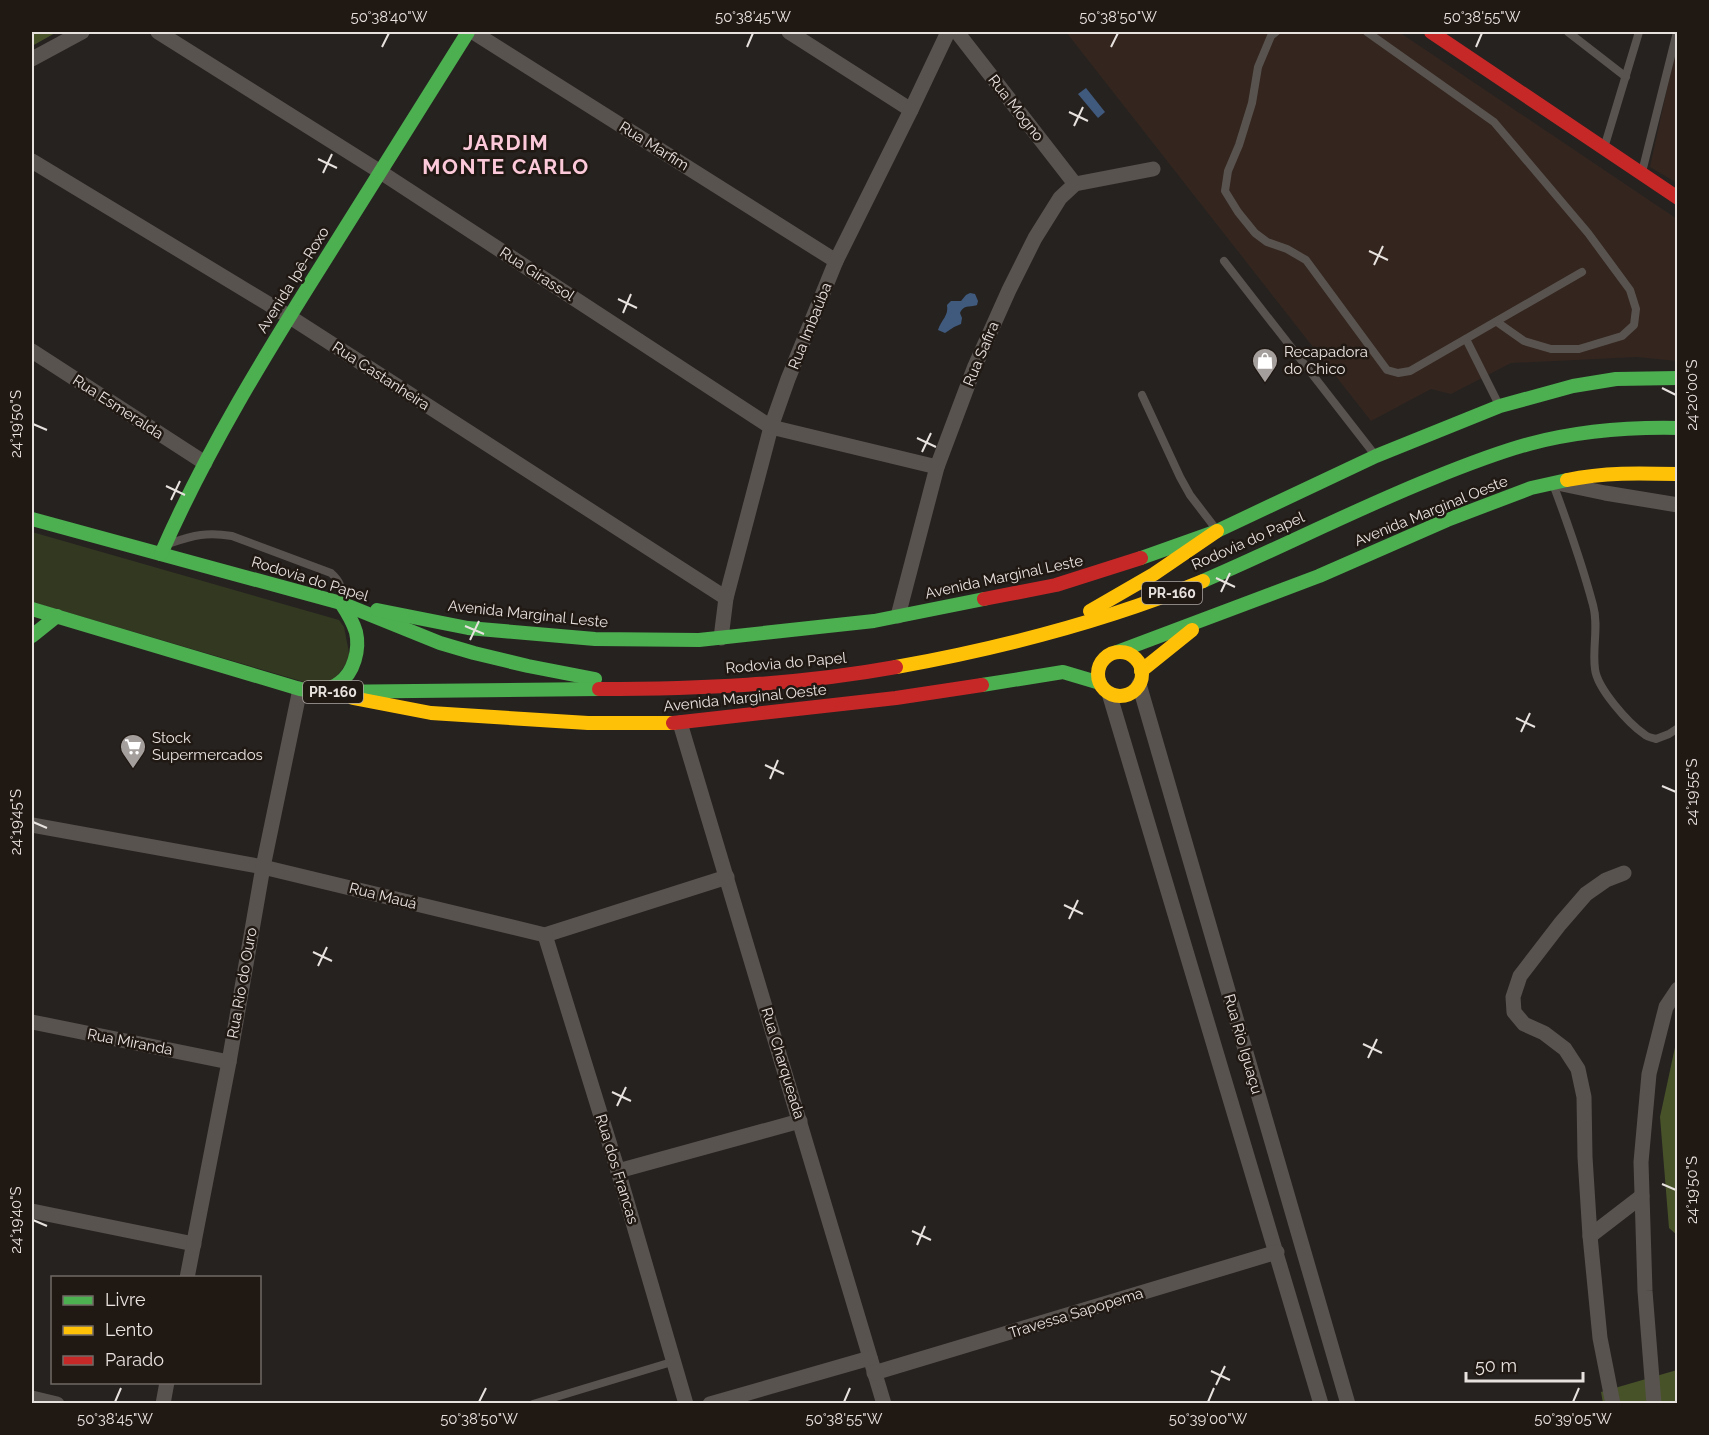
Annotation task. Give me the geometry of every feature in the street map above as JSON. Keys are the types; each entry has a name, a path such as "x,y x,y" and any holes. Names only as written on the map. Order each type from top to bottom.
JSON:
{"main road":[{"name":"Avenida Ipê-Roxo","path":"163,549 226,422 262,360 380,171 471,32"},
{"path":"1431,32 1677,198"},
{"name":"Avenida Marginal Leste","path":"341,603 468,628 595,639 699,640 874,621 1056,585 1114,568 1217,531 1376,456 1500,406 1573,386 1616,379 1677,378"},
{"name":"Rodovia do Papel","path":"32,609 300,689 320,692 647,689 818,679 991,648 1052,633 1156,600 1414,486 1510,449 1607,430 1648,427 1677,428"},
{"name":"Avenida Marginal Oeste","path":"1105,688 1098,676 1101,663 1111,654 1319,576 1531,488 1590,475 1677,474"},
{"name":"Rodovia do Papel","path":"32,519 163,549 341,603 440,643 474,653 647,689"},
{"path":"1052,633 1154,574 1217,531"},
{"path":"320,692 340,683 348,675 354,663 356,634 350,616 341,603"},
{"path":"32,636 57,616"},
{"name":"Avenida Marginal Oeste","path":"320,692 431,712 588,723 680,723 896,698 1063,672 1122,695 1129,693 1140,678 1207,618"},
{"path":"1117,652 1131,654 1136,659 1140,678"}],"street":[{"path":"32,59 82,32"},
{"name":"Rua Girassol","path":"158,32 380,171 771,428 937,467"},
{"name":"Rua Marfim","path":"471,32 836,261"},
{"path":"789,32 911,110"},
{"name":"Rua Imbaúba","path":"721,638 726,598 771,428 788,379 836,261 948,32"},
{"name":"Rua Mogno","path":"957,32 1075,184"},
{"name":"Rua Castanheira","path":"32,161 290,317 726,598"},
{"path":"1075,184 1153,169"},
{"name":"Rua Safira","path":"898,616 937,467 975,366 1009,290 1047,217 1060,198 1075,184"},
{"name":"Rua Esmeralda","path":"32,351 205,463"},
{"path":"1554,482 1605,493 1677,504"},
{"name":"Rua Rio Iguaçu","path":"1140,678 1348,1404"},
{"name":"Rua Rio Iguaçu","path":"1105,688 1321,1404"},
{"name":"Rua Rio do Ouro","path":"187,1276 229,1062 263,867 300,689"},
{"name":"Rua Charqueada","path":"680,723 884,1404"},
{"name":"Rua Mauá","path":"32,825 263,867 545,935"},
{"path":"1613,1404 1600,1338 1590,1236 1584,1097 1578,1069 1565,1049 1544,1033 1524,1024 1514,1012 1513,997 1520,976 1586,894 1606,880 1624,873"},
{"path":"545,935 727,877"},
{"name":"Rua dos Francas","path":"545,935 618,1171 686,1404"},
{"path":"1654,1404 1645,1291 1641,1162 1648,1074 1666,1007 1677,989"},
{"name":"Rua Miranda","path":"32,1022 229,1062"},
{"path":"618,1171 800,1121"},
{"path":"1590,1236 1642,1196"},
{"path":"32,1210 194,1244"},
{"name":"Travessa Sapopema","path":"710,1404 872,1365 1277,1252"},
{"path":"163,1404 167,1384"},
{"path":"32,1398 57,1404"}],"lane":[{"path":"1276,32 1271,36 1258,67 1252,103 1239,146 1228,171 1225,191 1255,233 1267,242 1287,249 1306,260 1387,370 1398,373 1410,371 1582,272"},
{"path":"1367,32 1494,122 1588,233 1630,290 1636,309 1634,325 1622,336 1579,350 1551,349 1524,341 1497,322"},
{"path":"1568,32 1626,77"},
{"path":"1604,149 1640,32"},
{"path":"1641,174 1677,32"},
{"path":"1224,261 1376,456"},
{"path":"1466,339 1500,406"},
{"path":"1142,395 1190,495 1217,531"},
{"path":"1554,482 1594,609 1595,672 1601,686 1619,710 1645,735 1656,739 1677,728"},
{"path":"163,549 198,534 232,536 331,573 339,580 342,589 341,603"},
{"path":"533,1404 675,1361"}],"shaded area":[{"path":"1066,32 1399,32 1677,219 1677,361 1637,357 1511,363 1451,394 1431,389 1371,421"},
{"path":"1677,43 1677,183 1650,167"}],"green space":[{"path":"32,32 57,32 32,46"},
{"path":"32,532 339,620 344,627 350,658 328,689 32,602"},
{"path":"1677,1038 1677,1235 1669,1228 1660,1117"},
{"path":"1677,1370 1677,1403 1603,1403 1601,1392"}],"water":[{"path":"1086,88 1105,112 1098,118 1078,94"},
{"path":"970,293 975,294 977,305 965,307 962,310 961,324 945,333 938,330 946,315 947,305 951,301 961,301"}],"traffic: fast":[{"path":"161,554 197,478 259,368 468,32"},
{"path":"1141,558 1217,531 1376,456 1500,406 1573,386 1616,379 1678,378"},
{"path":"1203,581 1402,491 1504,451 1584,433 1622,429 1678,428"},
{"path":"1117,652 1319,576 1447,520 1531,488 1567,480"},
{"path":"32,519 341,603 440,643 474,653 595,679"},
{"path":"377,610 468,628 595,639 699,640 874,621 984,599"},
{"path":"322,691 335,686 344,679 355,660 356,632 341,603"},
{"path":"32,609 300,689 320,692 599,689"},
{"path":"32,636 57,616"},
{"path":"982,685 1063,672 1100,683"}],"traffic: slow":[{"path":"1567,480 1608,474 1678,474"},
{"path":"1090,611 1154,574 1217,531"},
{"path":"896,667 1052,632 1128,609 1203,581"},
{"path":"1141,671 1192,630"},
{"path":"1120,652 1135,659 1142,674 1135,689 1120,696 1105,689 1098,674 1105,659 1120,652"},
{"path":"353,698 431,713 588,723 673,723"}],"traffic: jam":[{"path":"1431,32 1678,198"},
{"path":"984,599 1056,585 1141,558"},
{"path":"599,689 748,685 822,678 896,667"},
{"path":"673,723 896,698 982,685"}],"place":[{"name":"Recapadora do Chico","path":"1265,384"},
{"name":"Stock Supermercados","path":"133,770"}],"district":[{"name":"JARDIM MONTE CARLO","path":"506,155"}]}
